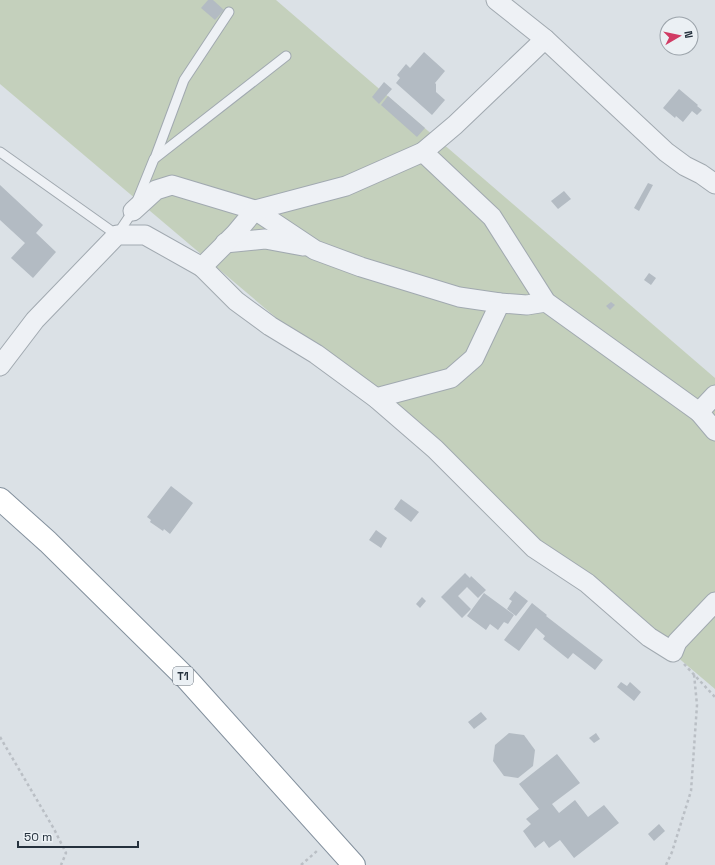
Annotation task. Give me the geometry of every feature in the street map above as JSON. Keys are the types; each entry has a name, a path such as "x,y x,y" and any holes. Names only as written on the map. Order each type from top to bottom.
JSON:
{"highway":[{"name":"T1","path":"0,499 48,542 186,678 354,865"}],"street":[{"path":"496,0 545,39 666,152 685,166 701,174 715,184"},
{"path":"202,267 255,210 346,186 423,152 455,126 545,39"},
{"path":"423,152 492,217 546,302 699,412 715,431"},
{"path":"133,211 156,190 172,185 255,210 311,247 361,267 459,296 500,303 527,304 546,302"},
{"path":"0,366 35,320 116,235 145,235 202,267 242,305 270,326 316,354 376,398 435,449 534,548 587,583 650,637 673,652 677,642 715,602"},
{"path":"225,244 265,239 311,247"},
{"path":"376,398 451,378 474,358 500,303"},
{"path":"699,412 715,395"}],"lane":[{"path":"0,152 116,235 133,211 184,80 229,12"},
{"path":"154,159 286,56"}],"path":[{"path":"673,652 715,697"},
{"path":"666,865 672,852 690,791 697,705 694,674"},
{"path":"0,737 54,829 66,853 61,865"}],"green space":[{"path":"0,0 276,0 715,378 715,689 0,84"}],"building":[{"path":"208,0 213,0 224,10 215,20 201,8"},
{"path":"424,52 445,71 435,83 436,92 445,100 432,115 396,83 400,78 397,75 406,64 410,68"},
{"path":"384,82 392,89 379,104 372,97"},
{"path":"679,89 702,110 697,115 692,111 683,122 676,116 675,118 663,108"},
{"path":"388,96 425,128 417,137 381,105"},
{"path":"648,183 653,185 639,211 634,208"},
{"path":"0,185 43,225 36,233 56,252 33,278 11,258 25,243 0,220"},
{"path":"564,191 571,199 558,209 551,201"},
{"path":"649,273 656,278 651,285 644,280"},
{"path":"611,302 615,305 610,310 606,306"},
{"path":"171,486 193,503 170,534 164,529 163,531 150,522 151,520 147,517"},
{"path":"401,499 419,512 411,522 394,509"},
{"path":"376,530 387,538 381,548 369,540"},
{"path":"465,573 470,578 471,576 486,590 478,598 467,587 458,596 471,609 462,618 441,597"},
{"path":"515,591 528,601 516,616 507,609 512,601 509,599"},
{"path":"484,593 514,615 508,624 504,622 498,630 490,624 486,630 467,616"},
{"path":"422,597 426,601 420,608 416,604"},
{"path":"532,603 547,615 546,616 603,660 595,670 573,653 568,659 543,639 545,636 536,628 519,651 504,640"},
{"path":"621,682 627,686 630,682 641,692 634,701 617,687"},
{"path":"481,712 487,719 474,729 468,722"},
{"path":"509,733 524,735 535,750 533,766 518,778 504,776 493,761 495,745"},
{"path":"596,733 600,739 594,743 589,738"},
{"path":"557,754 580,783 552,804 559,813 575,800 588,817 604,805 619,823 574,858 560,840 549,848 544,841 535,848 523,831 531,824 526,819 539,809 519,784"},
{"path":"659,824 665,831 654,841 648,834"}]}
